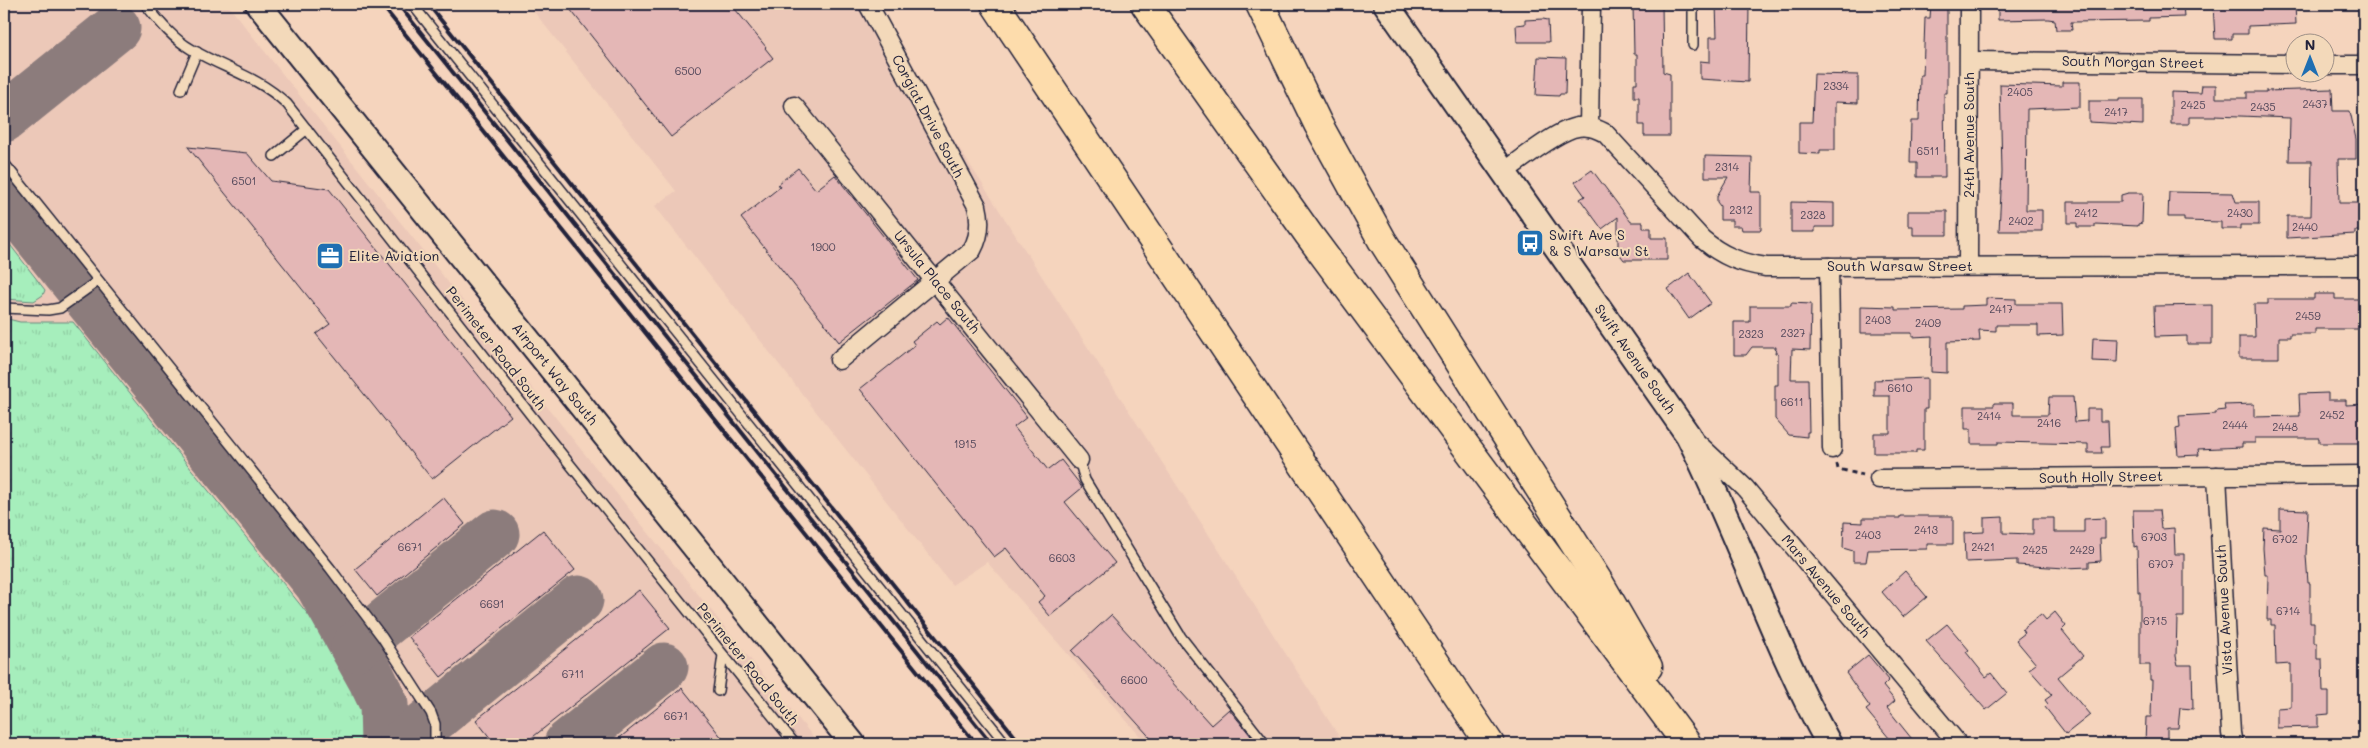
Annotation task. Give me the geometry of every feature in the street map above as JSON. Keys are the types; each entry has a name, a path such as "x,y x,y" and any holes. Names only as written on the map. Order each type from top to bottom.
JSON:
{"highway":[{"path":"995,4 1490,744"},
{"path":"1145,4 1309,235 1687,744"},
{"path":"1260,4 1318,124 1382,240 1600,584 1693,744"}],"main road":[{"name":"Airport Way South","path":"258,4 853,744"},
{"name":"Swift Avenue South","path":"1386,4 1688,435 1716,490 1801,693 1829,744"}],"street":[{"name":"Corgiat Drive South","path":"868,4 977,206 980,218 979,231 972,250 936,280"},
{"path":"1504,172 1565,130 1588,127 1591,4"},
{"name":"24th Avenue South","path":"1968,266 1969,4"},
{"name":"South Morgan Street","path":"1970,60 2286,64"},
{"path":"2336,64 2364,65"},
{"name":"Ursula Place South","path":"794,106 1080,460"},
{"name":"South Warsaw Street","path":"1588,127 1604,133 1702,239 1716,251 1746,264 1766,267 2364,266"},
{"path":"1829,267 1832,449"},
{"path":"839,360 936,280"},
{"name":"Mars Avenue South","path":"1688,435 1745,488 1958,744"},
{"name":"South Holly Street","path":"1879,479 2364,475"},
{"name":"Vista Avenue South","path":"2217,476 2230,723 2233,744"}],"lane":[{"name":"Perimeter Road South","path":"145,4 166,30 197,52 261,83 288,104 545,433 795,744"},
{"path":"412,4 1006,744"},
{"path":"1693,4 1693,45"},
{"path":"181,90 197,52"},
{"path":"274,156 307,129"},
{"path":"4,163 330,568 382,637 431,713 435,724 434,744"},
{"path":"4,308 48,310 60,308 98,280"},
{"path":"1080,460 1085,480 1181,637 1265,744"},
{"path":"718,691 724,655"}],"path":[{"path":"1838,469 1879,479"}],"shaded area":[{"path":"4,4 227,4 579,447 819,744 4,744"},
{"path":"528,4 866,4 1344,744 1147,744 987,562 952,585 655,206 676,191"}],"green space":[{"path":"4,237 45,290 43,295 34,301 4,299"},
{"path":"4,318 20,322 73,322 323,633 360,684 376,714 375,744 4,744"}],"building":[{"path":"566,4 731,4 773,58 671,137"},
{"path":"1633,4 1662,4 1663,72 1670,74 1670,136 1644,136 1644,125 1639,125 1639,97 1634,97 1634,83 1637,83 1637,54 1634,54"},
{"path":"1716,4 1749,4 1748,82 1700,79 1700,61 1710,62 1710,37 1717,37"},
{"path":"1931,4 1947,4 1947,93 1944,93 1945,177 1917,177 1917,163 1910,163 1911,121 1919,121 1920,75 1923,75 1925,18 1930,18"},
{"path":"1998,4 2183,4 2184,17 2149,18 2149,21 2071,22 2072,30 2056,30 2055,20 1998,20"},
{"path":"2213,4 2295,4 2296,24 2248,26 2248,34 2232,34 2232,39 2215,39"},
{"path":"1525,20 1548,20 1549,42 1517,42 1516,25 1525,24"},
{"path":"1538,57 1566,58 1565,94 1560,94 1559,96 1536,95"},
{"path":"1814,74 1858,75 1858,103 1835,102 1835,150 1820,150 1820,154 1799,153 1799,122 1812,122"},
{"path":"2062,82 2080,82 2080,107 2027,109 2026,210 2042,210 2042,231 1999,231 2002,172 2000,84 2062,86"},
{"path":"2202,85 2216,85 2216,98 2247,98 2247,92 2332,89 2333,111 2350,111 2356,139 2356,159 2338,159 2339,203 2364,203 2364,231 2355,231 2355,234 2287,238 2287,216 2311,216 2312,161 2289,161 2290,118 2215,115 2215,117 2189,117 2189,124 2171,124 2171,92 2201,93"},
{"path":"2119,99 2143,99 2143,125 2089,122 2089,101 2119,101"},
{"name":"Elite Aviation","path":"188,147 247,153 271,181 329,189 511,416 432,479 316,334 330,324"},
{"path":"1705,156 1752,157 1751,192 1761,192 1761,230 1742,230 1741,226 1732,226 1732,220 1720,220 1720,206 1717,202 1717,196 1728,177 1705,177"},
{"path":"798,168 816,190 835,175 918,280 839,342 741,218 780,187 778,184"},
{"path":"1592,170 1631,222 1643,222 1643,228 1651,228 1651,238 1667,238 1667,260 1624,260 1618,252 1618,217 1602,229 1580,199 1585,196 1575,182"},
{"path":"2169,192 2233,193 2236,202 2259,202 2259,225 2240,225 2240,229 2221,229 2221,222 2184,221 2184,217 2168,217"},
{"path":"2143,193 2142,223 2138,224 2138,226 2095,224 2095,227 2077,227 2077,223 2068,223 2068,202 2121,202 2121,195"},
{"path":"1791,202 1834,203 1834,227 1815,227 1815,232 1791,232"},
{"path":"1908,211 1947,211 1947,235 1913,235 1913,226 1908,226"},
{"path":"1689,273 1711,303 1689,319 1668,289"},
{"path":"2314,294 2335,294 2335,299 2364,299 2364,329 2315,329 2315,334 2290,334 2290,337 2279,337 2279,358 2239,358 2239,337 2255,337 2254,304 2268,304 2268,299 2314,299"},
{"path":"1986,298 2016,299 2016,304 2062,304 2063,335 2038,336 2038,325 1996,325 1996,331 1979,330 1980,341 1947,342 1947,373 1931,372 1932,336 1912,337 1912,333 1861,333 1861,306 1895,307 1895,310 1962,309 1962,306 1986,305"},
{"path":"1791,303 1811,304 1810,350 1792,349 1791,379 1808,379 1809,432 1807,432 1807,437 1789,435 1775,419 1775,385 1778,385 1778,353 1775,353 1776,347 1752,347 1746,355 1734,355 1734,322 1750,322 1750,306 1791,306"},
{"path":"2212,305 2212,344 2187,344 2187,336 2155,337 2154,306"},
{"path":"948,317 1027,417 1014,427 1048,470 1061,460 1079,483 1082,488 1065,502 1115,563 1050,616 1038,602 1045,596 1006,548 994,557 860,389 915,345 912,341 937,321 940,324"},
{"path":"2093,338 2118,339 2117,362 2092,361"},
{"path":"1927,378 1927,409 1924,409 1924,450 1916,450 1916,453 1874,453 1874,433 1890,433 1890,396 1874,396 1874,380"},
{"path":"2328,393 2328,400 2346,400 2346,405 2364,404 2364,443 2319,443 2319,438 2255,438 2255,443 2242,443 2242,447 2198,449 2199,455 2178,456 2176,428 2180,427 2179,416 2216,414 2216,411 2225,410 2224,405 2254,404 2254,417 2300,416 2299,394"},
{"path":"2049,397 2073,397 2075,422 2087,421 2087,409 2100,409 2100,421 2108,421 2109,447 2101,447 2102,453 2088,453 2088,444 1998,442 1998,444 1971,444 1971,429 1965,429 1965,406 1994,406 1994,403 2013,403 2013,415 2048,415"},
{"path":"443,497 465,524 377,596 355,569"},
{"path":"2280,509 2308,510 2306,555 2308,583 2310,583 2310,623 2314,623 2314,643 2317,643 2317,659 2322,659 2323,692 2329,692 2329,714 2318,715 2318,727 2277,728 2277,708 2291,707 2291,664 2276,665 2275,625 2271,625 2271,620 2267,620 2268,575 2265,575 2263,548 2264,528 2280,529"},
{"path":"2133,510 2159,510 2161,529 2174,528 2175,554 2184,554 2184,617 2177,617 2176,656 2178,665 2192,665 2193,709 2180,708 2178,728 2167,728 2167,744 2145,744 2146,717 2151,717 2152,680 2150,680 2150,665 2140,665 2140,592 2138,592 2137,546 2134,547"},
{"path":"1900,516 1953,516 1953,544 1927,544 1927,549 1868,550 1866,562 1853,562 1853,551 1843,548 1844,522 1863,523 1863,518 1900,518"},
{"path":"2003,517 2003,533 2033,534 2033,518 2054,518 2054,532 2084,532 2084,519 2105,518 2105,538 2100,538 2101,561 2089,562 2089,567 2065,568 2017,565 2017,560 1965,562 1964,533 1984,532 1984,518"},
{"path":"543,530 575,570 441,677 409,637"},
{"path":"1905,571 1927,597 1903,617 1882,592"},
{"path":"639,590 670,628 524,744 495,744 476,720"},
{"path":"2055,612 2066,626 2062,630 2083,656 2058,677 2090,715 2066,734 2045,707 2048,704 2045,700 2052,695 2029,669 2036,664 2016,640 2025,633 2022,629 2041,614 2046,620"},
{"path":"1111,615 1211,725 1229,709 1251,736 1242,744 1156,744 1072,651"},
{"path":"1947,624 1969,650 1966,652 1986,677 1991,673 2007,693 1986,710 1926,641"},
{"path":"1868,655 1889,680 1883,686 1895,701 1887,708 1916,744 1894,744 1866,710 1870,707 1846,673"},
{"path":"682,688 727,744 612,744"}],"taxiway":[{"path":"4,118 116,28"},
{"path":"4,195 319,584 384,704 385,744"},
{"path":"355,647 495,534"},
{"path":"402,744 579,600"},
{"path":"568,744 664,667"}],"railway":[{"path":"381,4 976,744"},
{"path":"398,4 992,744"},
{"path":"428,4 1021,744"}],"place":[{"name":"Swift Ave S & S Warsaw St","path":"1530,243"},
{"name":"Elite Aviation","path":"330,256"}]}
